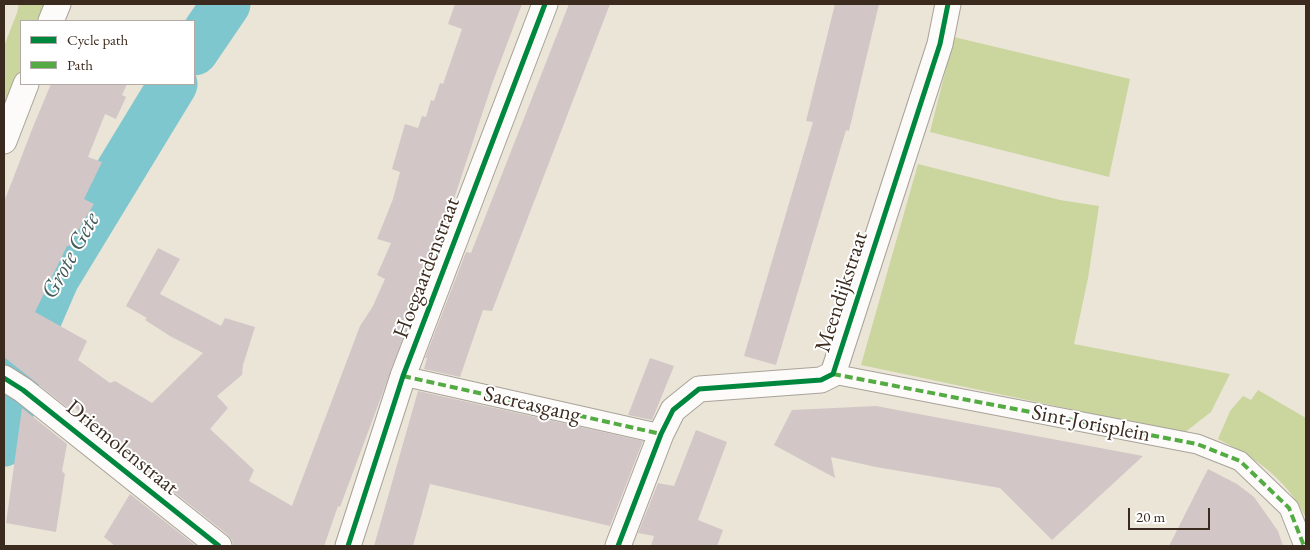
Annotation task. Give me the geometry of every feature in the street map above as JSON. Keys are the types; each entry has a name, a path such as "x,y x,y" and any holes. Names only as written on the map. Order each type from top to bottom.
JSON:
{"street":[{"path":"52,20 58,4"},
{"name":"Hoegaardenstraat","path":"348,546 403,376 545,4"},
{"name":"Meendijkstraat","path":"618,546 673,410 699,388 821,380 833,374 940,44 948,4"},
{"path":"4,141 26,85"},
{"name":"Sint-Jorisplein","path":"833,374 1197,444 1240,461 1289,508 1304,546"},
{"name":"Sacreasgang","path":"403,376 662,434"},
{"name":"Driemolenstraat","path":"11,383 219,546"}],"green space":[{"path":"19,4 48,4 41,20 20,20 20,73 4,115 4,46"},
{"path":"954,37 1130,79 1109,177 930,132"},
{"path":"918,164 1060,200 1099,206 1088,278 1074,344 1230,374 1211,412 1184,433 861,365"},
{"path":"1258,390 1306,418 1306,518 1289,492 1269,471 1258,462 1218,439 1230,411 1243,396 1251,400"}],"building":[{"path":"455,4 522,4 492,84 445,226 324,546 233,546 232,540 228,535 145,469 146,467 74,407 73,412 4,357 4,202 33,127 51,85 127,85 122,95 126,97 116,119 105,114 88,157 102,162 84,199 94,204 69,246 67,246 35,312 87,341 78,360 110,383 115,381 152,403 203,353 170,336 145,320 147,318 126,306 158,248 180,259 160,294 221,326 225,318 255,327 243,365 242,375 217,396 228,408 210,429 254,470 249,481 292,506 360,326 373,306 385,279 377,275 391,243 377,239 393,199 400,172 392,169 405,124 418,128 422,116 426,117 431,100 434,101 440,83 443,84 462,29 448,24"},
{"path":"569,4 610,4 492,311 483,310 460,377 424,369 427,358 425,358 466,252 471,253"},
{"path":"835,4 879,4 849,131 846,130 776,365 744,356 813,122 806,121"},
{"path":"650,358 674,366 652,420 628,415"},
{"path":"418,391 643,441 610,526 430,484 413,546 374,546"},
{"path":"876,406 1143,456 1052,540 1000,488 876,467 831,457 835,478 774,445 792,410"},
{"path":"22,408 67,444 62,471 65,474 56,532 6,523"},
{"path":"696,430 727,442 698,520 723,530 717,546 651,546 654,536 638,533 658,483 674,486"},
{"path":"1208,469 1237,484 1254,497 1278,531 1283,546 1169,546"},
{"path":"130,494 196,546 115,546 104,537"}],"waterway":[{"name":"Grote Gete","path":"195,50 226,4"},
{"name":"Grote Gete","path":"4,442 18,363 55,278 172,85"}],"marked path":[{"path":"833,374 1197,444 1240,461 1289,508 1304,546"},
{"path":"403,376 661,434"}],"cycle path":[{"path":"348,546 403,376 545,4"},
{"path":"618,546 661,434 673,410 699,389 821,380 833,374 940,44 948,4"},
{"path":"4,378 23,390 219,546"}]}
